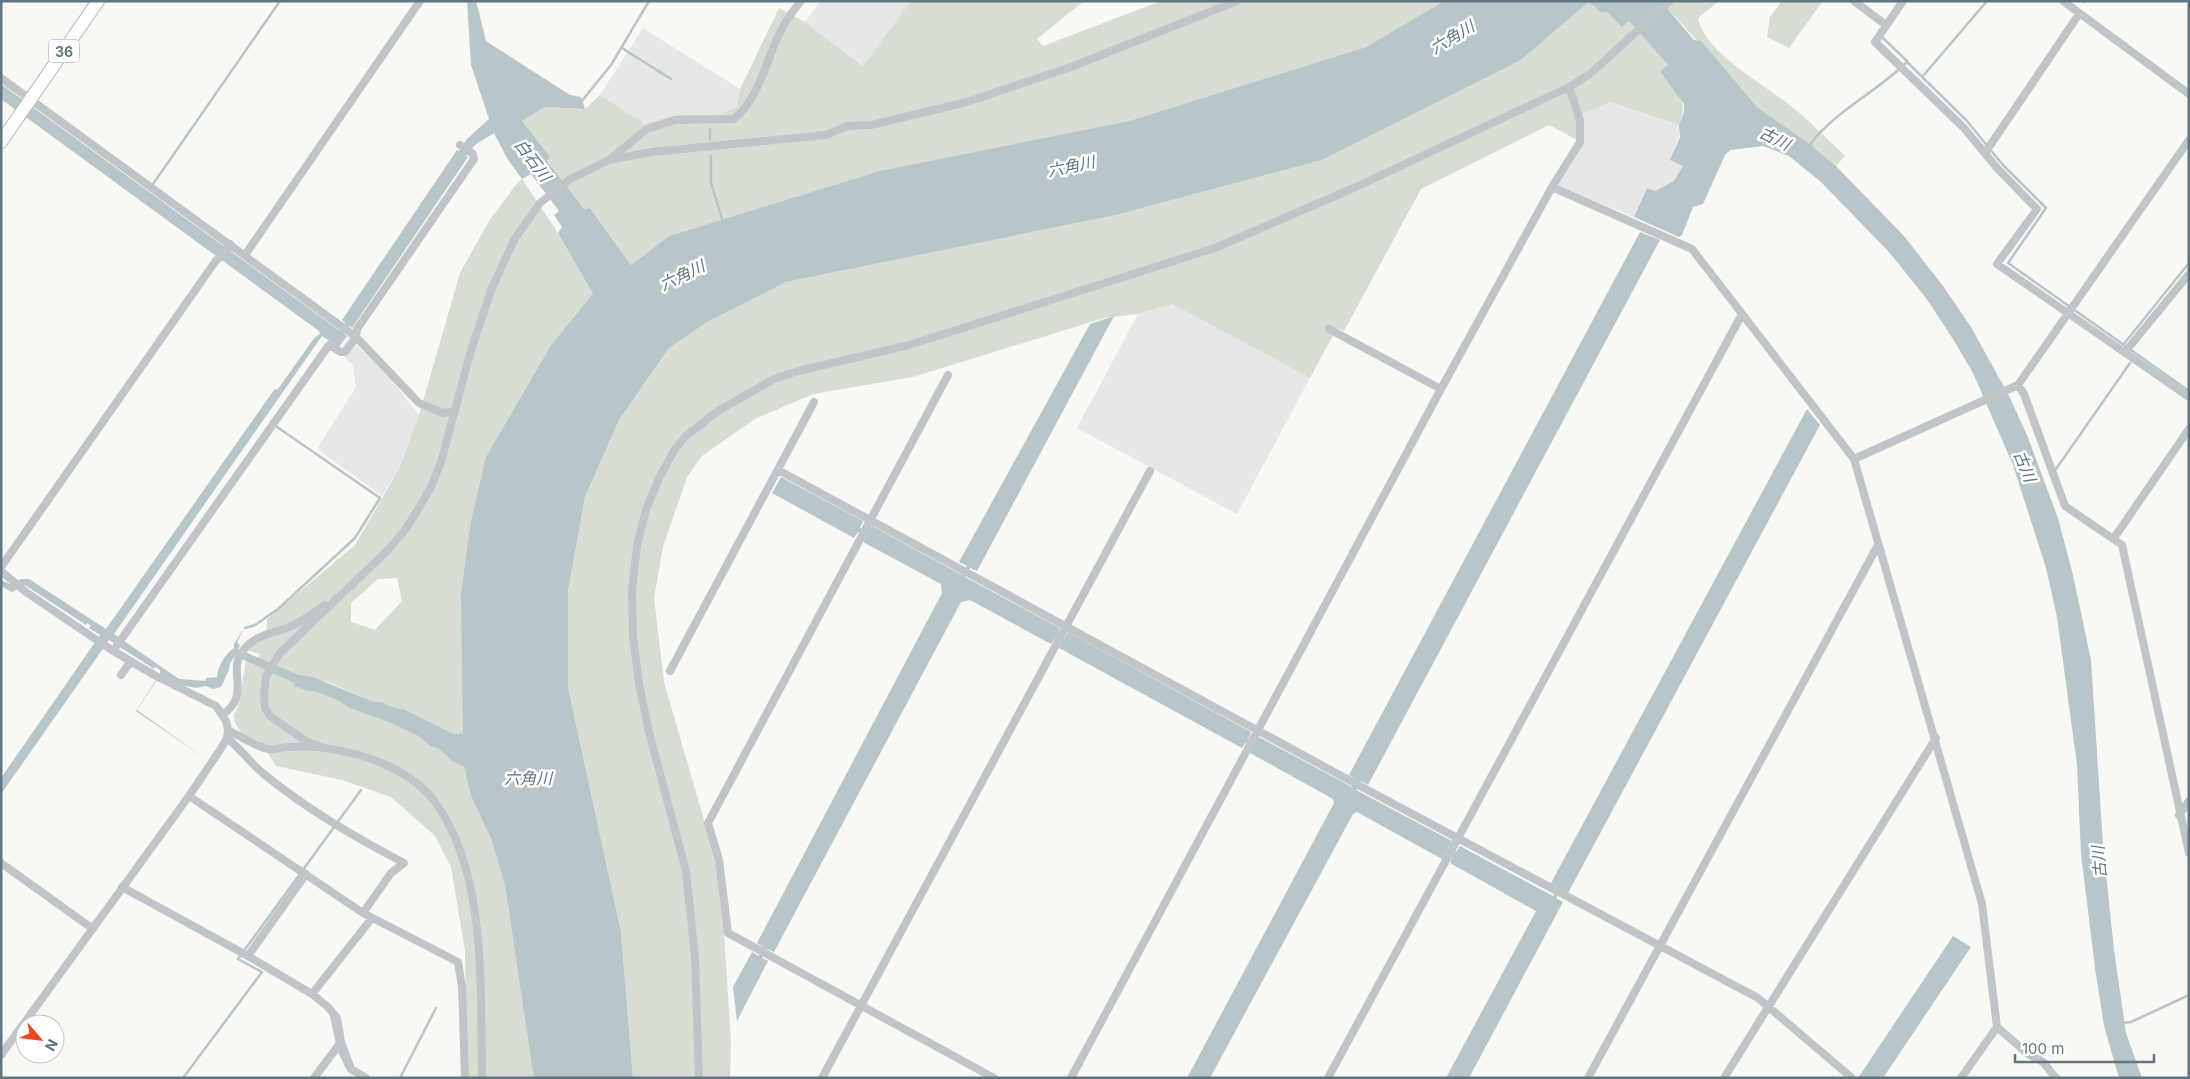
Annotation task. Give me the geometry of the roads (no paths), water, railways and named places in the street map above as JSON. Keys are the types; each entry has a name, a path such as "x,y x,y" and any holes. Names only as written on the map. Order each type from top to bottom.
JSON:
{"main road":[{"name":"36","path":"1,142 98,1"}],"street":[{"path":"246,256 420,1"},
{"path":"482,1078 476,926 470,887 460,850 448,823 434,801 418,785 401,773 359,755 307,742 270,716 265,708 266,677 280,654 388,550 405,530 431,487 455,411 471,350 492,288 514,240 540,202 570,179 609,160 647,130 675,120 734,119 741,113 755,90 784,24 801,1"},
{"path":"609,160 652,152 826,134 847,126 871,125 967,102 1071,67 1237,1"},
{"path":"1854,1 1886,25"},
{"path":"1903,1 1875,42 1964,128 1984,153 2037,209 1997,264 2189,397"},
{"path":"2063,1 2189,94"},
{"path":"699,1078 695,956 686,871 648,732 633,637 632,590 637,545 646,510 659,478 680,442 718,411 774,379 798,371 908,345 1215,248 1356,187 1569,86 1590,74 1669,2"},
{"path":"1984,153 2079,14"},
{"path":"1,78 345,328 419,402 443,413 455,411"},
{"path":"1071,1078 1441,389 1552,187 1580,142 1580,120 1569,86"},
{"path":"1854,459 2018,385 2189,140"},
{"path":"112,650 124,636 329,345 341,352 345,352 356,337 357,329 474,159 473,154 460,145"},
{"path":"1552,187 1692,248 1741,316 1854,459 1936,738 1982,904 1997,1027 2028,1054 2043,1062 2056,1078"},
{"path":"1,567 229,245"},
{"path":"2125,352 2189,274"},
{"path":"1328,1078 1741,316"},
{"path":"1329,330 1441,389"},
{"path":"948,375 708,823 719,860 728,933 994,1078"},
{"path":"2018,385 2024,394 2065,506 2122,544 2179,815 2189,853"},
{"path":"670,671 814,402"},
{"path":"2114,538 2189,429"},
{"path":"778,470 967,570 1360,786 1769,1006 1852,1078"},
{"path":"822,1078 1150,471"},
{"path":"1588,1078 1878,545"},
{"path":"1,571 92,638 158,677 216,706 226,721 227,734 189,796 1,1055"},
{"path":"222,715 231,709 238,695 238,659 242,650 255,638 290,627 338,597"},
{"path":"121,675 131,661"},
{"path":"227,734 268,749 289,747 325,748"},
{"path":"227,734 262,773 307,807 335,825 404,863 391,873 363,914"},
{"path":"1724,1078 1936,738"},
{"path":"189,796 304,872 363,914 458,962 462,987 464,1078"},
{"path":"2179,815 2189,801"},
{"path":"1,863 92,929"},
{"path":"244,954 304,872"},
{"path":"122,887 312,994 328,1007 337,1018 338,1045 351,1069 366,1078"},
{"path":"312,994 372,918"},
{"path":"1961,1078 1997,1027"},
{"path":"314,1078 338,1045"}],"water":[{"path":"467,1 476,1 486,41 570,95 581,97 585,109 545,107 522,121 550,157 547,161 584,209 590,208 631,265 669,236 879,171 1129,121 1366,47 1444,1 1661,1 1694,40 1701,41 1757,107 1811,145 1836,166 1904,236 1943,286 1971,327 2009,396 2027,435 2058,518 2073,575 2091,660 2103,845 2114,950 2126,1033 2142,1078 2119,1078 2104,1026 2081,854 2077,765 2057,617 2046,568 2013,465 1973,373 1926,298 1889,252 1821,182 1789,156 1763,146 1730,150 1725,155 1703,204 1693,207 1682,235 1679,237 1634,217 1647,188 1655,191 1674,181 1683,166 1670,160 1680,137 1679,125 1684,112 1684,104 1660,72 1668,65 1629,21 1622,27 1607,12 1602,13 1589,2 1521,60 1322,160 1116,215 786,282 707,322 669,348 619,420 585,497 568,591 568,687 621,932 633,1078 534,1078 505,885 491,839 471,796 464,767 452,761 438,748 430,746 418,736 391,723 349,708 339,701 314,691 294,686 295,683 235,656 230,663 229,670 221,687 213,689 206,686 196,688 181,685 161,674 137,710 206,759 136,711 160,674 160,670 155,667 154,669 109,640 1,794 1,778 100,635 89,628 91,626 87,623 86,625 25,585 12,592 1,586 1,580 12,585 21,579 29,579 106,629 274,390 278,389 315,337 320,334 319,331 1,99 1,84 340,331 345,323 342,320 457,150 459,151 467,139 489,119 471,65","holes":["494,133 508,160 522,179 531,174 559,211 554,215 562,227 558,233 593,294 552,344 486,457 471,521 461,594 463,733 454,734 404,709 382,702 374,702 313,677 299,675 238,649 240,646 237,642 245,627 234,644 234,648 222,661 217,677 206,678 206,681 179,679 114,634 322,336 339,347 347,336 344,334 349,326 352,328 475,145"]},
{"path":"1640,232 1660,240 1368,785 1361,781 1356,790 1452,841 1448,848 1456,852 1460,846 1553,896 1558,887 1551,883 1807,409 1820,425 1568,893 1561,889 1556,898 1563,902 1469,1078 1446,1078 1536,911 1450,863 1453,856 1446,852 1442,859 1357,812 1353,814 1210,1078 1187,1078 1334,803 1333,799 1250,753 1253,747 1245,743 1242,748 1059,648 1062,642 1055,638 1051,644 970,600 961,602 774,952 767,949 762,958 768,961 737,1021 733,987 752,952 759,956 763,947 757,943 942,593 941,584 863,542 866,536 858,532 854,538 772,493 781,477 863,521 860,528 868,532 872,526 962,575 967,566 959,562 1090,324 1114,316 977,571 970,568 965,577 1060,628 1057,635 1064,639 1068,632 1251,732 1248,739 1255,743 1259,737 1352,787 1356,779 1349,775"},
{"path":"1953,936 1971,947 1883,1078 1858,1078"}],"waterway":[{"path":"151,187 280,1"},
{"path":"581,102 611,65 649,1"},
{"path":"1923,76 1987,1"},
{"path":"1883,38 1907,61"},
{"path":"622,48 671,79"},
{"path":"1809,146 1831,122 1883,83 1907,62 1967,121 2002,164 2046,208 2008,263 2189,391"},
{"path":"710,129 710,140"},
{"path":"711,156 711,183 723,222"},
{"path":"2123,345 2189,263"},
{"path":"2056,469 2130,363"},
{"path":"245,628 255,625 278,609 355,538 380,498 277,427"},
{"path":"183,1078 262,972 238,959 361,790"},
{"path":"2122,1023 2131,1022 2189,995"},
{"path":"400,1078 436,1008"},
{"path":"331,1015 337,1043"},
{"path":"338,1049 347,1068"}],"water label":[{"name":"六角川","path":"1452,37"},
{"name":"古川","path":"1775,138"},
{"name":"白石川","path":"533,160"},
{"name":"六角川","path":"1071,166"},
{"name":"六角川","path":"682,275"},
{"name":"古川","path":"2025,466"},
{"name":"六角川","path":"528,778"},
{"name":"古川","path":"2099,862"}]}
